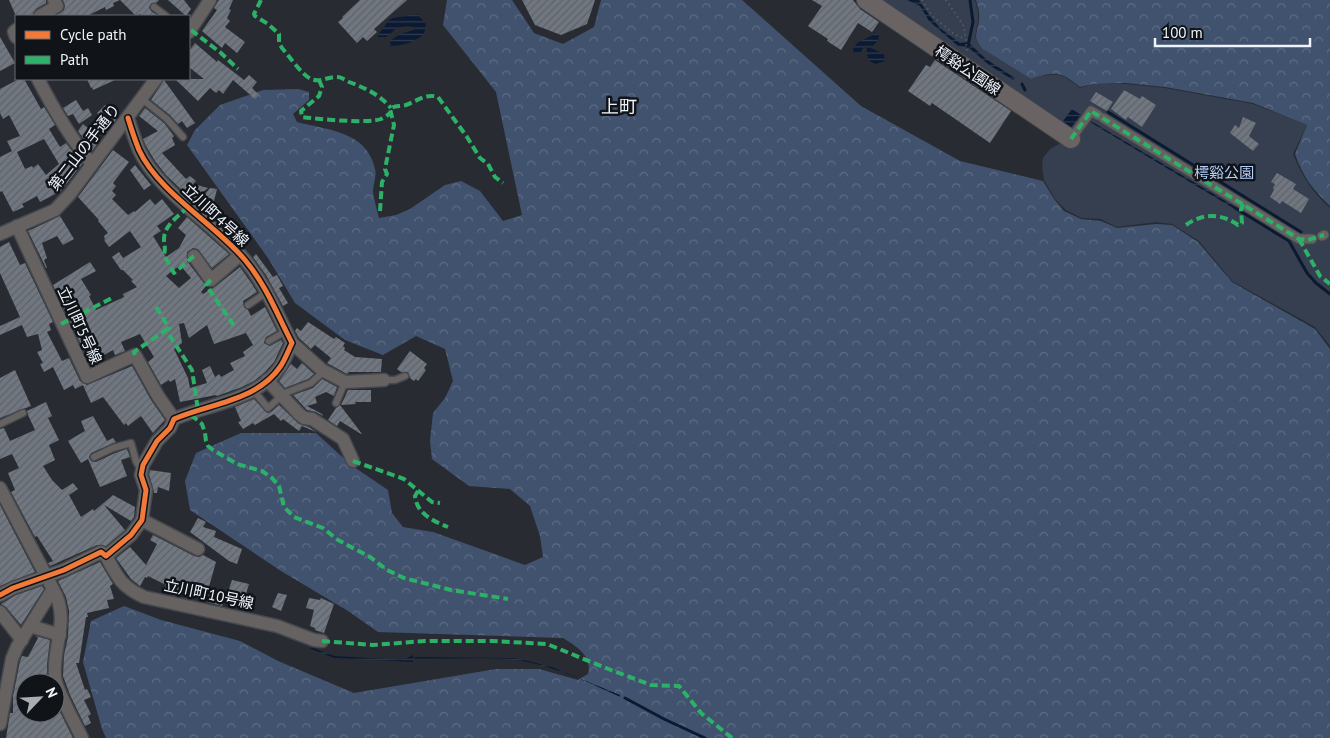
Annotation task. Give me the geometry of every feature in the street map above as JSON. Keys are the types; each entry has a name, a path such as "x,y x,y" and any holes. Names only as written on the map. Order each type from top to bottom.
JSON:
{"main road":[{"name":"樗谿公園線","path":"866,0 1071,139"}],"street":[{"path":"42,15 57,6 54,0"},
{"path":"190,30 210,0"},
{"path":"39,80 83,153 92,164"},
{"name":"第二山の手通り","path":"0,234 55,210 70,194 155,80"},
{"path":"1071,139 1091,111 1299,239 1312,239"},
{"name":"立川町4号線","path":"128,118 140,151 157,176 180,200 240,255 260,279 289,337"},
{"name":"立川町5号線","path":"17,226 87,377 135,355 158,396 174,418"},
{"path":"194,256 211,280 240,255"},
{"path":"0,595 13,588 64,570 101,552 106,556 130,535 142,520 146,490 140,475 141,471 152,448 170,428 174,418 230,400 253,390 279,368 289,337 324,371 345,382 384,380"},
{"path":"267,380 301,416 312,419 343,440 353,461"},
{"path":"0,488 53,589 60,607 62,622 56,659 56,681 82,738"},
{"path":"142,520 198,549"},
{"name":"立川町10号線","path":"106,556 118,578 128,589 144,597 277,626 314,640 322,641"},
{"path":"0,724 12,659 53,589"},
{"path":"0,612 22,640"},
{"path":"30,626 60,635"}],"lane":[{"path":"154,7 165,15"},
{"path":"142,99 167,119 183,137"},
{"path":"248,305 267,292"},
{"path":"269,341 289,337"},
{"path":"253,390 268,408 290,390 311,383 324,371"},
{"path":"384,380 395,380 405,376"},
{"path":"336,403 345,382"},
{"path":"0,424 23,413"},
{"path":"94,457 113,448 131,443 141,471"}],"path":[{"path":"922,0 932,16 954,34 965,40"},
{"path":"946,0 966,32 967,50"}],"green space":[{"path":"447,0 512,0 534,33 563,44 594,27 601,0 742,0 861,106 960,161 1043,181 1064,211 1081,219 1101,221 1117,228 1156,224 1172,225 1198,242 1232,282 1315,329 1330,349 1330,738 106,738 83,662 91,621 124,606 161,620 240,641 278,661 354,693 496,669 539,669 578,680 588,674 589,668 586,657 578,648 563,638 378,632 348,611 281,571 190,510 185,481 196,453 241,433 316,433 351,465 388,490 392,513 403,527 433,532 525,565 543,557 540,536 530,506 510,489 469,486 432,459 430,441 433,413 445,398 453,381 445,349 416,336 383,355 345,340 295,303 268,258 187,145 195,130 220,105 263,90 298,89 309,92 309,100 293,114 297,122 344,134 364,147 371,156 375,172 373,192 379,218 396,215 410,209 445,185 461,181 480,191 503,221 522,215 496,92 443,25"},
{"name":"樗谿公園","path":"875,0 975,0 978,10 976,39 979,45 1031,79 1046,75 1057,75 1068,79 1080,88 1093,84 1126,84 1165,88 1253,104 1307,125 1293,154 1308,183 1330,208 1330,346 1315,327 1232,281 1199,241 1172,224 1156,222 1117,227 1101,219 1082,218 1066,210 1055,199 1044,180 1042,165 1043,158 1050,149 1061,143 1066,144"},
{"path":"976,0 1330,0 1330,206 1309,183 1301,170 1295,154 1307,125 1253,103 1165,87 1126,83 1093,84 1080,87 1068,78 1057,74 1031,79 979,45 976,38 979,10"}],"shaded area":[{"path":"907,0 919,0 940,28 960,43 968,42 986,59 1015,78 1013,80 989,65 969,48 958,46 929,21 920,6"},
{"path":"417,14 426,24 424,34 417,39 391,46 390,41 400,34 414,30 413,27 408,26 398,28 386,37 378,37 389,20"},
{"path":"874,33 879,35 879,37 871,48 884,54 885,61 875,64 868,60 866,45 859,54 855,54 853,50 857,44"},
{"path":"1072,109 1239,209 1238,211 1080,116 1069,130 1061,124"},
{"path":"107,560 125,588 142,598 268,625 300,637 316,649 335,656 403,660 413,655 413,662 334,658 311,649 299,639 267,627 138,600 119,587 105,561"},
{"path":"414,657 516,658 552,667 620,695 620,697 563,672 533,663 503,659 415,659"}],"building":[{"path":"9,0 46,0 46,3 36,9 33,15 16,15"},
{"path":"63,0 120,0 113,3 114,6 106,10 105,7 89,15 57,15 64,10"},
{"path":"120,0 159,0 156,3 152,3 149,7 157,15 135,15"},
{"path":"168,0 184,0 191,9 185,15"},
{"path":"219,0 233,0 227,18 230,21 225,27 245,42 237,53 225,43 222,48 202,31 217,10 214,8"},
{"path":"360,0 407,0 374,29 377,32 367,41 363,37 357,43 338,22"},
{"path":"522,0 595,0 587,24 561,35 535,25"},
{"path":"812,0 853,0 860,9 879,22 872,32 858,23 841,50 808,26 822,6"},
{"path":"0,37 15,63 0,71"},
{"path":"195,43 217,62 218,60 244,80 249,75 257,82 252,88 259,95 255,99 233,80 223,94 219,90 216,93 210,88 198,101 176,80 204,79 190,68 190,50"},
{"path":"935,60 1011,111 990,143 932,103 930,106 908,91 926,65 930,67"},
{"path":"17,80 25,80 41,109 44,107 55,125 49,129 60,147 66,143 82,164 61,191 40,202 37,196 22,204 24,207 13,212 2,191 0,192 0,157 12,151 7,141 20,136 9,115 3,119 0,113 0,89","holes":["44,139 59,164 46,175 38,164 33,168 32,166 25,169 17,152"]},
{"path":"87,80 115,80 93,90"},
{"path":"164,80 195,123 187,128 182,121 178,124 151,100"},
{"path":"1124,90 1140,99 1142,96 1156,105 1142,127 1128,117 1126,120 1111,109"},
{"path":"1096,92 1113,102 1107,111 1090,101"},
{"path":"76,100 83,111 88,108 92,115 79,124 73,114 68,116 63,108"},
{"path":"105,105 117,118 112,125 111,123 108,126 97,113"},
{"path":"145,108 164,123 174,136 172,138 175,145 162,153 186,179 190,176 196,181 193,184 208,188 192,200 166,175 146,146 143,139 158,131 139,116"},
{"path":"1243,117 1256,123 1249,136 1259,144 1253,151 1230,133 1235,125 1239,128"},
{"path":"83,124 101,139 92,151 78,131"},
{"path":"113,150 129,162 113,183 116,186 112,191 116,195 112,199 128,215 135,212 150,199 155,205 162,199 174,214 157,226 161,231 153,236 166,257 179,248 186,235 178,228 187,217 229,254 212,268 198,249 193,248 187,252 187,261 206,286 201,292 203,294 240,267 257,292 243,301 244,307 251,316 265,307 277,331 266,337 264,343 270,346 281,340 283,343 274,362 254,381 242,387 217,396 180,402 175,379 161,385 148,362 154,357 140,334 121,342 125,351 115,355 113,350 95,360 97,363 91,366 53,285 90,262 96,271 81,279 91,295 89,296 96,310 124,297 123,294 137,287 112,257 119,252 123,258 141,247 130,231 109,247 104,240 104,236 108,233 78,197","holes":["180,265 191,278 179,288 166,276","184,323 189,338 207,325 214,344 246,333 253,345 243,352 245,356 230,363 234,370 221,377 219,374 215,377 210,366 202,370 207,383 190,388 188,378 174,349 182,343 179,324"]},
{"path":"135,165 151,185 144,190 130,170"},
{"path":"1277,173 1296,184 1293,189 1309,199 1301,213 1282,201 1280,204 1270,197 1275,184 1271,182"},
{"path":"210,188 217,189 213,205 219,210 231,229 229,232 197,204"},
{"path":"60,216 74,239 63,245 57,236 42,243 47,258 44,260 46,268 28,231"},
{"path":"9,242 20,265 25,263 53,322 49,324 51,330 47,332 62,361 69,358 80,381 87,385 132,366 151,400 165,420 153,433 141,416 128,426 126,423 124,425 103,397 91,403 83,385 75,389 73,385 64,390 53,367 44,372 40,364 43,363 37,352 42,350 38,334 27,337 22,325 0,335 0,326 20,317 0,273 0,247"},
{"path":"256,254 273,277 277,275 283,286 279,288 288,303 283,306 266,275 253,257"},
{"path":"308,322 334,339 336,337 345,343 343,346 344,350 355,357 382,359 381,372 349,372 347,374 327,363 331,358 315,345 311,349 299,338 295,331 297,328 301,331"},
{"path":"410,351 427,364 424,368 426,370 418,381 410,378 408,372 401,372 397,369"},
{"path":"302,363 314,374 308,379 285,388 279,381 291,364 297,369"},
{"path":"15,370 31,406 0,418 0,378"},
{"path":"322,379 337,387 334,396 326,392 315,397 317,403 307,406 323,416 307,410 293,395 313,388"},
{"path":"348,390 371,390 371,402 355,402 356,404 341,405"},
{"path":"254,399 267,413 279,405 299,424 309,427 316,432 302,426 299,431 283,419 281,421 274,414 255,425 253,423 243,429 238,422 241,421 235,407"},
{"path":"46,402 52,416 48,418 59,440 49,445 55,460 43,466 52,480 62,490 73,483 78,489 69,495 81,517 93,509 94,511 113,495 135,507 134,517 131,521 104,505 125,530 106,546 97,545 50,566 48,563 53,561 37,536 35,537 11,492 15,490 8,473 19,468 12,454 0,459 0,429 4,428 10,441 35,430 27,411"},
{"path":"340,405 362,434 340,421 337,426 328,420"},
{"path":"93,416 107,441 113,438 116,442 91,453 89,457 91,461 96,462 127,449 130,457 121,460 127,476 100,487 88,459 81,463 68,441 85,431 81,421"},
{"path":"150,470 171,473 169,491 158,487 157,493 154,493 149,474"},
{"path":"0,505 35,572 0,586"},
{"path":"198,518 206,522 203,527 216,531 214,537 242,549 237,564 229,561 190,532"},
{"path":"153,535 194,556 199,557 203,555 216,562 208,590 191,585 187,596 176,593 175,596 164,591 166,585 148,576 147,578 145,577 140,586 131,579 116,558 130,547 146,565 157,544 150,540"},
{"path":"100,562 113,584 110,586 114,599 107,600 109,608 87,613 88,617 86,617 79,663 76,663 85,690 87,689 91,697 84,700 91,714 88,716 91,723 85,726 70,695 65,681 65,673 63,673 69,611 66,597 58,581"},
{"path":"232,580 249,584 245,597 228,592"},
{"path":"42,586 44,589 21,625 6,607 1,604 16,595"},
{"path":"210,590 226,595 222,606 207,602"},
{"path":"278,593 287,595 281,611 272,607"},
{"path":"309,598 320,600 321,598 334,604 324,633 310,626 314,610 306,608"},
{"path":"36,636 50,640 47,673 18,673 22,656 28,657 38,638"},
{"path":"15,686 15,723 65,722 73,738 6,738 10,713 13,713"}],"waterway":[{"path":"968,46 973,22 970,0"},
{"path":"1022,84 1025,90"},
{"path":"1108,112 1301,232"},
{"path":"1235,208 1289,241 1307,273 1330,294"},
{"path":"625,698 705,738"}],"marked path":[{"path":"261,0 254,14 255,16 279,34 279,43 282,48 307,77 315,80 340,78 372,92 391,108"},
{"path":"191,30 238,69"},
{"path":"319,80 322,87 319,96 301,111 302,117 365,121 381,119 390,113"},
{"path":"380,211 382,182 387,174 385,169 394,125 390,109 429,96 438,97 480,158 488,164 495,177 503,183"},
{"path":"1071,139 1091,111 1299,239 1308,240 1324,235"},
{"path":"1186,225 1199,218 1212,216 1225,218 1238,225 1242,223 1241,210 1243,204"},
{"path":"188,207 166,229 164,255 174,273 194,256"},
{"path":"1299,239 1320,276 1330,284"},
{"path":"211,280 206,285 235,327"},
{"path":"61,324 114,297"},
{"path":"156,307 169,328 166,330"},
{"path":"135,355 134,352 166,330 192,370 198,410"},
{"path":"191,415 202,424 208,446 213,450 237,464 262,471 272,478 279,486 284,507 294,517 323,528 338,540 370,557 387,570 404,578 451,590 508,599"},
{"path":"353,461 404,479 432,502 440,503"},
{"path":"418,491 415,496 416,502 422,512 431,519 448,527"},
{"path":"322,641 373,645 425,641 492,641 547,644 651,685 679,686 701,713 732,738"}],"cycle path":[{"path":"0,595 13,588 64,570 101,552 106,556 131,535 142,520 146,490 141,475 143,465 157,441 170,428 174,419 231,400 259,387 280,367 292,343 265,290 245,260 219,234 173,194 148,166 139,150 128,118"}],"district":[{"name":"上町","path":"619,106"}]}
